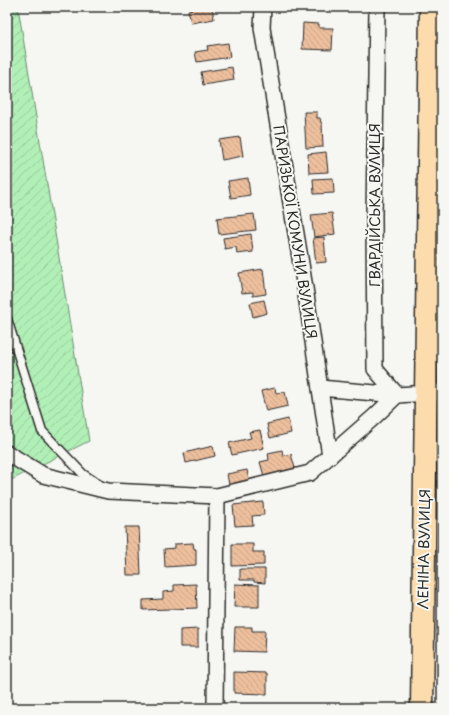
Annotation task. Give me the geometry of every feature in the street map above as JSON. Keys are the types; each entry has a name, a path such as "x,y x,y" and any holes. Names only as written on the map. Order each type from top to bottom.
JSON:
{"main road":[{"name":"ЛЕНІНА ВУЛИЦЯ","path":"422,708 434,392 432,7"}],"street":[{"name":"ПАРИЗЬКОЇ КОМУНИ ВУЛИЦЯ","path":"263,7 262,28 305,288 330,456"},
{"name":"ГВАРДІЙСЬКА ВУЛИЦЯ","path":"377,7 374,216 375,369 397,395"},
{"path":"320,388 397,395 434,392"},
{"path":"7,453 43,475 108,491 217,496 310,473 397,395"},
{"path":"215,708 217,496"}],"lane":[{"path":"7,319 42,431 83,474 108,491"}],"green space":[{"path":"7,7 18,7 89,441 7,482"}],"building":[{"path":"212,7 214,19 191,23 188,10"},
{"path":"303,23 319,24 319,28 333,28 332,50 302,49"},
{"path":"228,43 230,57 197,62 195,52 208,50 207,46"},
{"path":"232,67 234,80 203,85 201,72"},
{"path":"304,112 317,112 317,118 320,118 322,123 323,147 306,148"},
{"path":"240,137 243,156 222,160 219,140"},
{"path":"326,152 328,172 309,173 308,154"},
{"path":"248,178 250,195 231,198 228,181"},
{"path":"333,178 334,193 314,194 313,179"},
{"path":"332,213 335,234 314,237 311,215"},
{"path":"254,214 256,230 219,234 217,218"},
{"path":"251,234 253,252 237,254 236,247 225,249 223,238"},
{"path":"324,237 326,262 316,263 313,238"},
{"path":"263,269 266,294 253,296 253,292 242,293 239,273"},
{"path":"264,300 267,313 253,317 250,303"},
{"path":"275,388 276,393 285,392 288,406 266,411 261,391"},
{"path":"288,419 291,433 270,438 267,424"},
{"path":"260,430 264,448 232,455 229,443 251,438 249,432"},
{"path":"213,446 215,456 186,463 184,453"},
{"path":"282,450 283,456 291,454 295,468 264,476 260,462 269,460 268,453"},
{"path":"247,470 249,481 229,485 227,474"},
{"path":"263,502 264,515 252,516 253,525 235,526 233,505"},
{"path":"125,527 139,527 141,575 127,575"},
{"path":"193,543 194,549 196,549 196,565 165,567 164,549 175,548 175,544"},
{"path":"232,544 253,544 253,552 264,552 264,565 232,566"},
{"path":"240,569 265,569 265,583 254,582 254,580 240,580"},
{"path":"196,584 197,608 143,610 143,600 163,599 163,592 174,591 174,585"},
{"path":"235,584 259,585 259,607 234,607"},
{"path":"235,627 252,627 252,631 265,631 264,652 234,651"},
{"path":"198,629 198,647 180,647 180,630"},
{"path":"234,672 267,673 267,694 234,693"}]}
